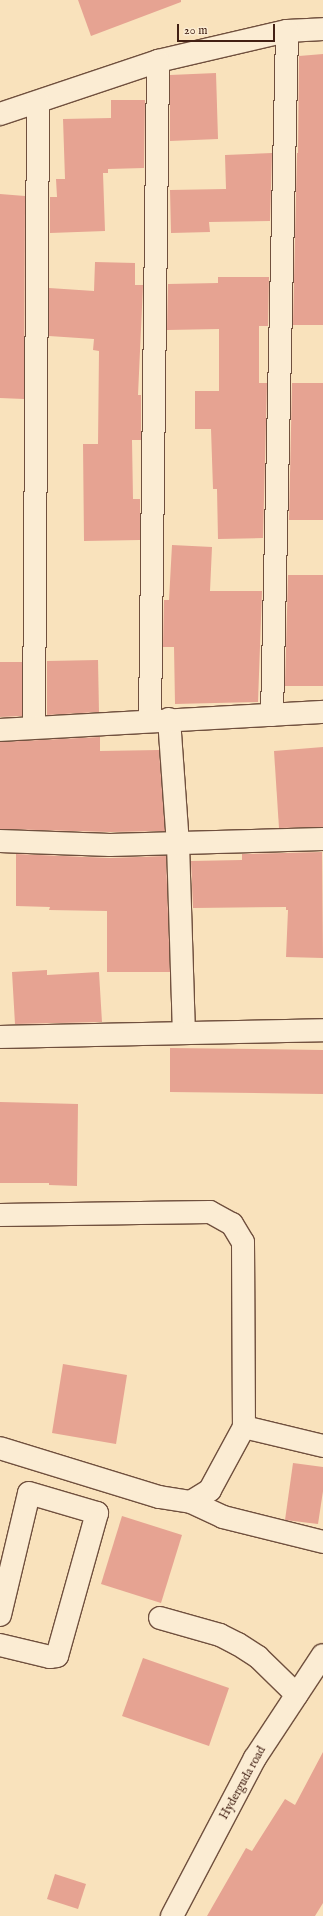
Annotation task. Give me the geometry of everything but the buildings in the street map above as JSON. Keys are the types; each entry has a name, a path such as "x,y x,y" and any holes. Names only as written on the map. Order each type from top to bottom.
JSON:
{"street":[{"path":"0,114 158,61 287,31 323,29"},
{"path":"272,714 287,31"},
{"path":"158,61 160,720 178,844 184,1033"},
{"path":"34,727 38,102"},
{"path":"0,730 323,712"},
{"path":"0,841 110,845 178,844 323,838"},
{"path":"0,1037 323,1030"},
{"path":"0,1215 210,1212 232,1224 243,1242 244,1427 210,1490 191,1502"},
{"path":"244,1427 323,1446"},
{"path":"0,1448 159,1497 191,1502 223,1517 323,1542"},
{"path":"48,1498 57,1466"},
{"path":"0,1615 29,1493 97,1513 58,1656 50,1657 0,1645"},
{"path":"160,1618 220,1635 238,1644 258,1657 297,1694"},
{"name":"Hyderguda road","path":"172,1916 255,1758 323,1656"}]}
